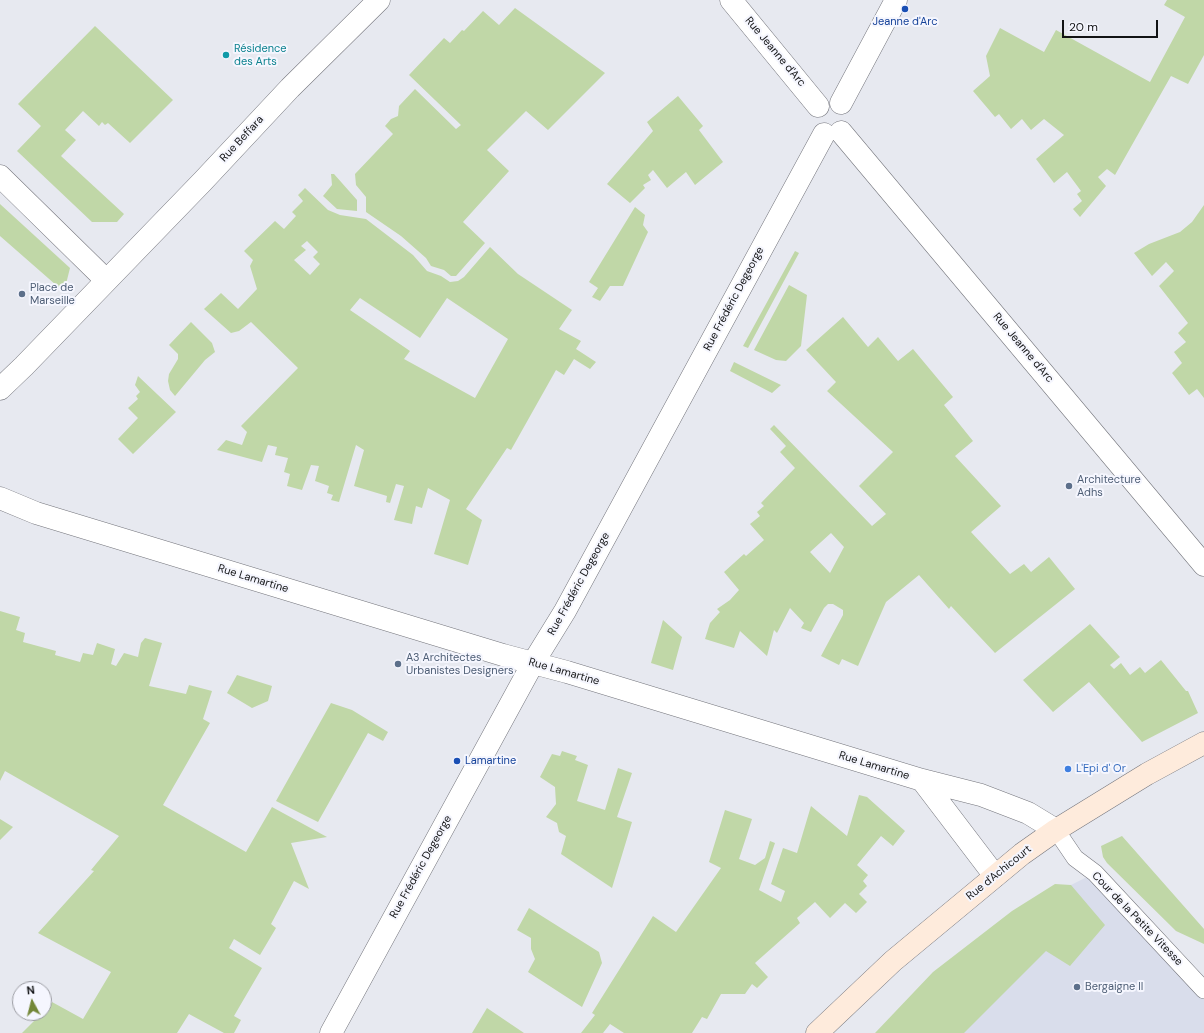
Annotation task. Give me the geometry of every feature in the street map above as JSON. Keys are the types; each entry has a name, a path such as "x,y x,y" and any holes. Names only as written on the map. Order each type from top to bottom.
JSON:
{"street":[{"name":"Rue Beffara","path":"106,280 290,88 379,0"},
{"name":"Rue Jeanne d'Arc","path":"731,0 818,106"},
{"path":"841,103 896,0"},
{"path":"834,100 841,103 846,108 848,121 846,128 832,133 818,129 814,121 814,112 818,106 825,101 834,100"},
{"name":"Rue Jeanne d'Arc","path":"832,133 1204,565"},
{"name":"Rue Frédéric Degeorge","path":"331,1033 533,663 565,611 832,133"},
{"path":"0,176 106,280 0,389"},
{"name":"Rue Lamartine","path":"0,498 36,512 503,655 922,780 980,795 1028,813 1056,830"},
{"name":"Rue d'Achicourt","path":"817,1033 893,961 995,876 1056,830 1146,774 1204,743"},
{"path":"922,780 995,876"}],"lane":[{"name":"Cour de la Petite Vitesse","path":"1056,830 1075,858 1100,878 1204,990"}],"shaded area":[{"path":"1095,873 1204,990 1204,1033 906,1033 1071,901 1071,885"}],"green space":[{"path":"1167,0 1204,0 1204,55 1188,84 1171,76 1115,175 1107,169 1098,177 1106,186 1080,217 1073,209 1082,201 1077,194 1081,191 1067,172 1054,183 1036,159 1064,135 1044,119 1031,130 1022,119 1011,129 999,114 995,117 973,91 990,76 986,56 1000,28 1044,52 1056,30 1150,82 1185,17 1164,5"},
{"path":"515,8 605,73 548,130 526,111 487,150 509,171 463,222 485,243 456,276 451,276 444,270 431,266 426,258 401,236 366,212 366,197 356,185 355,174 393,134 385,126 391,119 398,116 399,106 415,89 456,129 461,125 409,75 444,38 450,43 483,11 499,25"},
{"path":"95,26 173,100 130,143 108,123 105,125 102,122 99,126 83,111 65,130 76,140 61,156 124,214 117,222 92,222 17,151 41,126 18,104"},
{"path":"678,96 703,126 699,130 723,162 695,185 686,172 667,188 653,170 648,175 651,180 643,185 645,188 630,203 607,184 653,131 647,122"},
{"path":"331,174 334,174 357,200 357,211 337,209 323,196 332,185"},
{"path":"305,188 328,210 340,215 366,219 413,255 427,271 441,276 450,282 458,281 464,277 490,247 518,274 572,310 559,329 581,341 576,349 596,362 590,369 574,359 564,375 556,370 511,450 507,448 466,509 482,520 468,565 434,554 450,500 428,488 422,508 416,506 412,524 394,520 404,486 396,484 390,503 386,502 387,496 354,486 364,450 356,445 339,502 331,500 333,495 327,493 329,486 315,481 319,466 311,465 302,490 287,486 290,474 284,472 288,458 275,455 277,447 268,445 262,462 217,450 226,440 242,445 247,432 241,426 298,368 251,322 239,331 231,333 204,309 221,293 238,309 257,289 250,266 253,260 244,251 275,221 284,229 296,216 292,212 303,201 298,195","holes":["307,241 318,252 313,257 320,264 310,275 294,260 306,250 301,246","360,298 420,338 447,298 508,339 475,398 404,359 410,351 350,310"]},
{"path":"0,204 70,268 64,292 0,236"},
{"path":"1204,205 1204,398 1197,389 1189,395 1172,373 1182,363 1174,352 1186,342 1178,333 1188,323 1159,286 1174,271 1166,262 1152,276 1134,253 1149,244 1180,232 1192,222"},
{"path":"635,207 645,215 643,225 648,232 623,286 610,286 600,301 592,297 598,288 589,282"},
{"path":"795,251 799,253 748,348 743,346"},
{"path":"789,285 807,295 801,346 786,361 776,360 754,350"},
{"path":"843,317 868,347 878,337 898,361 913,349 953,397 944,405 973,441 955,456 1001,506 971,532 1010,574 1024,564 1031,572 1049,557 1075,589 995,653 951,606 949,609 919,575 886,602 858,666 842,659 839,665 821,656 843,615 843,610 833,604 828,604 824,608 811,632 801,628 804,623 790,608 777,633 774,630 767,656 740,631 734,648 705,639 710,623 720,612 717,609 730,600 739,590 724,572 744,554 746,556 764,540 750,524 760,516 757,512 764,506 761,503 795,468 780,452 786,446 770,429 774,425 872,526 886,514 859,486 893,452 827,391 836,382 806,350","holes":["831,533 844,547 830,573 810,552"]},
{"path":"191,322 212,343 215,352 205,360 175,396 170,390 168,381 169,374 178,359 178,354 169,345"},
{"path":"734,362 781,385 772,393 730,371"},
{"path":"138,376 176,412 133,454 118,439 138,418 128,408 138,399 136,396 140,392 135,385"},
{"path":"0,611 20,617 16,630 25,633 23,642 56,651 55,655 80,662 83,653 93,655 97,643 115,649 111,664 116,666 124,653 138,657 141,643 145,638 162,643 149,686 186,694 189,685 212,691 203,719 210,723 163,805 246,852 272,807 327,837 291,843 309,889 294,881 271,924 276,928 260,955 234,939 229,948 262,968 234,1016 241,1020 234,1033 224,1033 189,1014 177,1033 22,1033 34,1021 52,1021 52,1002 83,1019 111,972 38,933 94,871 91,870 119,836 5,771 0,781"},
{"path":"663,620 682,637 673,670 651,663"},
{"path":"1090,624 1120,657 1110,665 1114,669 1121,663 1130,675 1140,667 1145,673 1161,660 1186,691 1188,691 1198,713 1142,742 1089,682 1053,712 1023,680"},
{"path":"237,675 272,686 268,701 252,708 227,693"},
{"path":"331,703 352,710 388,732 383,741 368,733 318,822 276,801"},
{"path":"562,751 577,756 575,760 588,765 577,801 605,810 618,768 632,773 617,817 632,822 612,888 561,854 566,836 559,832 557,823 546,817 556,804 555,787 540,777 552,754 560,756"},
{"path":"859,795 867,797 905,831 893,846 881,836 857,865 868,875 863,881 867,886 859,894 867,902 856,913 845,903 830,918 815,902 797,918 800,923 755,963 768,977 757,988 752,984 745,994 721,994 707,1019 702,1017 692,1033 624,1033 610,1024 603,1033 581,1033 595,1015 592,1013 653,916 676,932 721,868 709,862 725,810 752,819 739,859 755,865 765,858 770,841 775,843 759,890 781,902 785,891 771,884 783,848 797,853 811,806 847,836"},
{"path":"0,819 13,827 0,840"},
{"path":"1122,836 1204,929 1204,944 1176,931 1107,863 1103,857 1101,846"},
{"path":"1055,884 1071,885 1105,925 1070,966 1046,951 964,1033 875,1033 933,972 1012,911"},
{"path":"529,908 599,952 602,963 582,1007 528,972 535,959 531,949 531,938 517,930"},
{"path":"487,1008 524,1033 472,1033"}],"place":[{"name":"Jeanne d'Arc","path":"905,9"},
{"name":"Résidence des Arts","path":"226,55"},
{"name":"Place de Marseille","path":"22,294"},
{"name":"Architecture Adhs","path":"1069,486"},
{"name":"A3 Architectes Urbanistes Designers","path":"398,664"},
{"name":"Lamartine","path":"457,761"},
{"name":"L'Epi d' Or","path":"1068,769"},
{"name":"Bergaigne II","path":"1077,987"}]}
